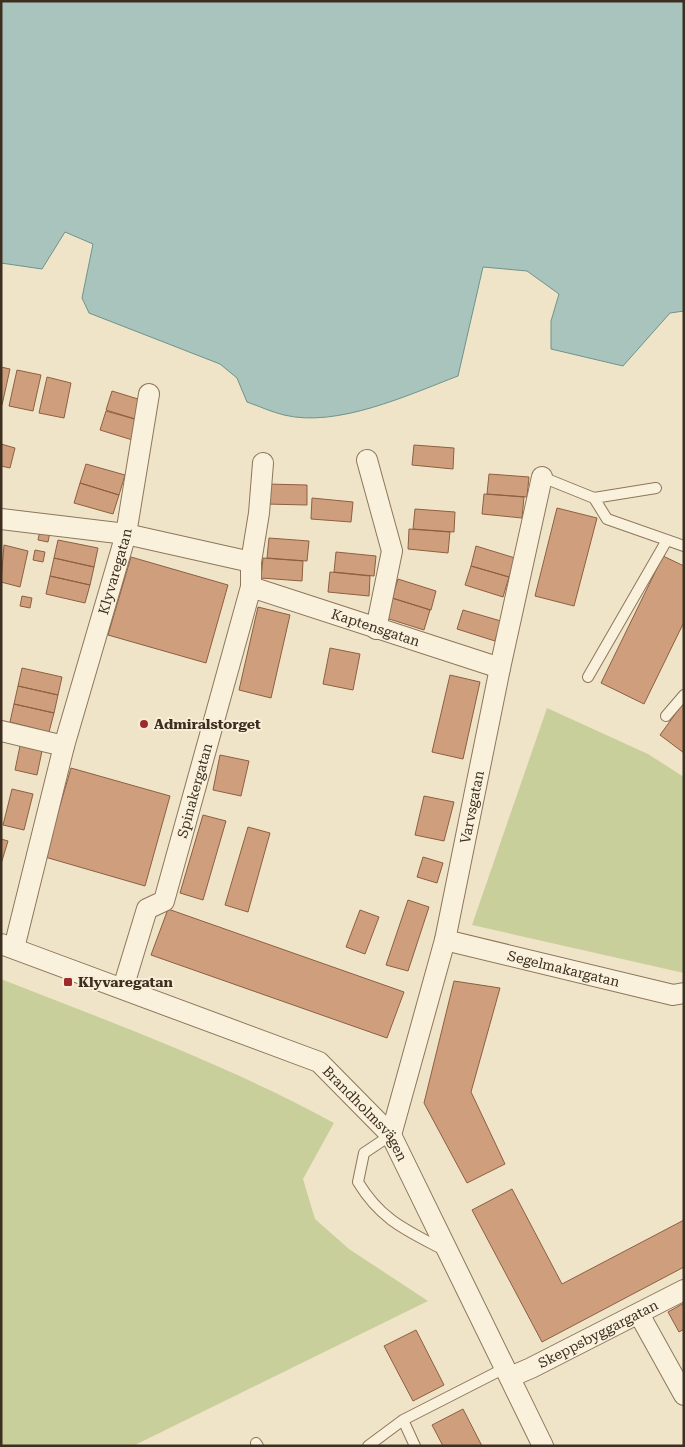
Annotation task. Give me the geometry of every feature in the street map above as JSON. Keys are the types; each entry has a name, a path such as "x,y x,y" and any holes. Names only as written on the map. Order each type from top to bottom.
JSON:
{"street":[{"name":"Klyvaregatan","path":"8,946 126,534 149,394"},
{"path":"367,460 392,551 376,629"},
{"name":"Spinakergatan","path":"123,988 147,909 164,901 251,587 251,562 259,514 262,463"},
{"name":"Varvsgatan","path":"391,1136 444,940 500,668 542,477"},
{"path":"1,520 126,534 251,562"},
{"name":"Kaptensgatan","path":"251,587 500,668"},
{"path":"1,731 64,746"},
{"name":"Segelmakargatan","path":"444,940 673,996 684,993"},
{"name":"Brandholmsvägen","path":"8,946 319,1062 391,1136 543,1446"},
{"name":"Skeppsbyggargatan","path":"507,1372 639,1314 684,1290"},
{"path":"639,1314 684,1395"}],"lane":[{"path":"542,477 594,498 656,488"},
{"path":"594,498 607,518 684,546"},
{"path":"588,677 667,540"},
{"path":"666,716 684,695"},
{"path":"391,1136 364,1152 358,1182 370,1201 388,1220 447,1252"},
{"path":"368,1446 403,1420 507,1372"},
{"path":"403,1420 415,1446"}],"green space":[{"path":"547,708 648,754 684,777 684,973 472,925"},
{"path":"1,979 212,1064 253,1082 334,1123 303,1179 315,1219 349,1249 428,1301 133,1446 1,1446"}],"water":[{"path":"1,1 684,1 684,311 670,313 623,366 551,349 551,321 559,294 527,271 483,267 458,376 372,408 327,417 305,418 284,415 247,402 237,378 220,364 89,313 82,298 93,244 65,232 42,269 1,263"}],"building":[{"path":"1,367 10,369 2,405 1,404"},
{"path":"17,370 41,375 33,411 9,406"},
{"path":"47,377 71,383 64,418 39,413"},
{"path":"112,391 151,403 145,422 106,410"},
{"path":"106,411 145,422 139,442 100,430"},
{"path":"1,444 15,448 10,468 1,466"},
{"path":"414,445 454,448 453,469 412,465"},
{"path":"86,464 125,475 119,495 80,483"},
{"path":"489,474 529,477 527,497 487,494"},
{"path":"80,483 119,495 113,514 74,503"},
{"path":"267,484 307,485 307,505 266,504"},
{"path":"484,494 524,497 522,518 482,514"},
{"path":"312,498 353,502 351,522 311,519"},
{"path":"557,508 597,518 574,606 535,596"},
{"path":"415,509 455,512 454,532 413,529"},
{"path":"409,529 450,532 448,553 408,549"},
{"path":"40,530 50,532 48,542 38,540"},
{"path":"269,538 309,541 307,561 267,558"},
{"path":"58,540 98,548 94,567 54,558"},
{"path":"4,545 28,551 20,587 1,582"},
{"path":"476,546 515,558 509,577 471,566"},
{"path":"35,550 45,552 43,562 33,560"},
{"path":"336,552 376,556 374,576 334,572"},
{"path":"663,556 684,566 684,622 644,704 601,683"},
{"path":"131,557 228,585 206,663 108,635"},
{"path":"54,558 94,567 90,585 50,576"},
{"path":"263,558 303,561 302,581 261,578"},
{"path":"471,566 509,577 503,597 465,585"},
{"path":"330,572 370,576 369,596 328,592"},
{"path":"50,576 90,585 85,603 46,594"},
{"path":"398,579 436,591 431,610 392,598"},
{"path":"22,596 32,598 30,608 20,606"},
{"path":"392,598 430,610 424,630 386,618"},
{"path":"258,607 290,615 271,698 239,690"},
{"path":"463,610 501,621 495,641 457,629"},
{"path":"330,648 360,654 353,690 323,684"},
{"path":"22,668 62,677 58,695 18,686"},
{"path":"450,675 480,682 463,759 432,752"},
{"path":"18,686 58,695 54,713 14,704"},
{"path":"684,702 684,753 660,735"},
{"path":"14,704 54,713 49,732 10,722"},
{"path":"20,746 42,751 37,775 15,770"},
{"path":"220,755 249,761 241,796 213,790"},
{"path":"71,768 170,796 145,886 45,857"},
{"path":"12,789 33,794 24,830 3,825"},
{"path":"424,796 454,802 444,841 415,835"},
{"path":"203,815 226,821 203,900 180,893"},
{"path":"248,827 270,833 248,912 225,905"},
{"path":"1,839 8,841 1,864"},
{"path":"423,857 443,863 437,883 417,877"},
{"path":"408,900 429,907 408,971 386,965"},
{"path":"168,909 404,992 387,1038 151,955"},
{"path":"360,910 379,917 365,954 346,947"},
{"path":"454,981 500,988 471,1092 505,1164 467,1183 424,1103"},
{"path":"512,1189 562,1284 684,1220 684,1267 542,1342 472,1210"},
{"path":"684,1303 684,1329 679,1332 668,1312"},
{"path":"416,1330 444,1385 413,1401 384,1346"},
{"path":"463,1409 482,1446 443,1446 432,1425"}],"place":[{"name":"Admiralstorget","path":"144,724"},
{"name":"Klyvaregatan","path":"68,982"}]}
